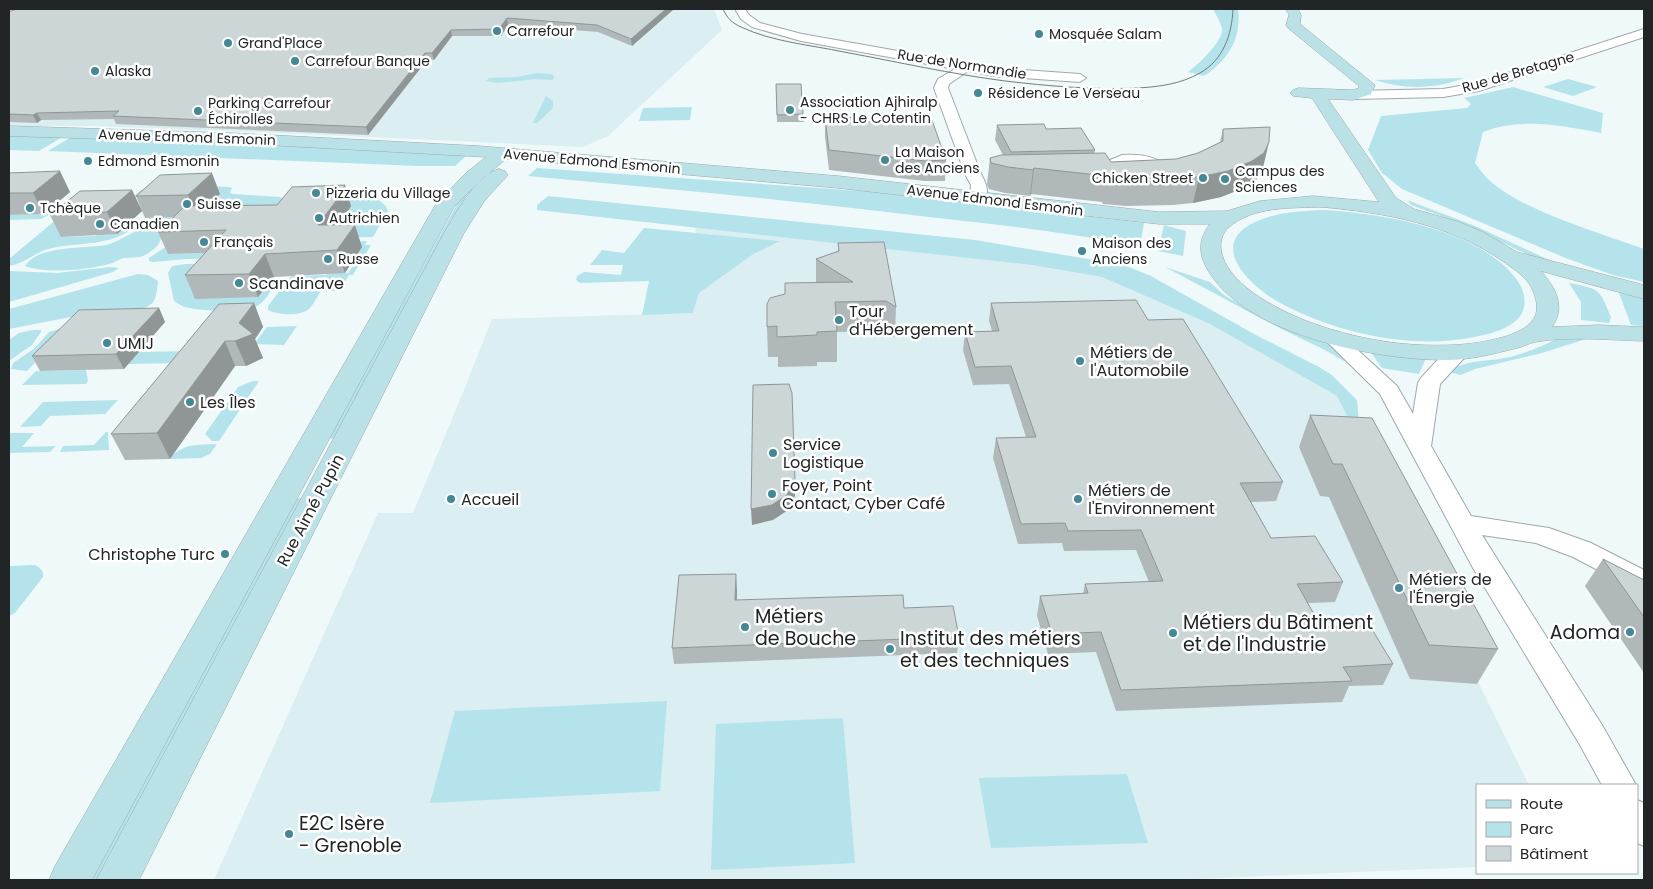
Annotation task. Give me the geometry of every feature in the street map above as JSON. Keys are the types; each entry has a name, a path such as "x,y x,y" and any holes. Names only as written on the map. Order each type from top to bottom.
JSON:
{"main road":[{"path":"1292,9 1295,15 1293,25 1367,85 1366,91 1354,95"},
{"name":"Rue de Bretagne","path":"1350,203 1360,189 1298,93 1354,95"},
{"path":"1317,94 1389,202 1408,214"},
{"name":"Avenue Edmond Esmonin","path":"9,131 231,138 502,153 838,182 1172,219 1231,217"},
{"name":"Rue Aimé Pupin","path":"70,880 446,204 473,177 502,153"},
{"name":"Rue Aimé Pupin","path":"117,880 466,212 487,186 524,156"},
{"path":"1296,202 1350,203 1408,214 1465,232 1512,257 1529,270 1541,284 1548,298 1548,312 1543,324 1530,335 1500,347 1458,353 1389,349 1331,336 1278,316 1239,293 1220,275 1211,258 1209,247 1211,237 1219,226 1231,217 1273,204 1296,202"},
{"name":"Avenue Edmond Esmonin","path":"1172,219 1204,231 1211,237"},
{"path":"1512,257 1644,292"},
{"path":"1530,335 1607,332 1644,334"}],"street":[{"name":"Rue de Normandie","path":"740,9 745,17 756,25 772,30 994,72 1080,78"},
{"name":"Rue de Normandie","path":"752,9 759,16 783,28 845,44"},
{"name":"Rue de Bretagne","path":"1354,95 1443,93 1484,85 1644,33"},
{"path":"966,67 943,82 941,88 973,174 979,185 978,198"},
{"path":"1367,85 1419,94"},
{"path":"973,174 989,174"},
{"path":"1331,336 1389,391 1462,524 1591,735 1618,784"},
{"path":"1420,448 1429,382 1458,353"},
{"path":"1462,524 1540,534 1582,550 1643,579"},
{"path":"1638,818 1644,830"}],"shaded area":[{"name":"Grand'Place","path":"9,9 714,9 722,30 608,136 583,147 93,126 9,126"},
{"name":"Institut des métiers et des techniques","path":"695,227 1031,265 1102,277 1210,324 1337,396 1529,784 1476,784 1476,867 1170,880 214,880 378,513 413,513 492,319 693,313 699,293 752,255 779,241 696,233"}],"green space":[{"path":"1213,9 1238,9 1238,29 1232,47 1220,63 1204,76 1188,72 1209,52 1219,39 1222,28"},
{"path":"537,73 551,74 554,76 553,80 534,79 498,83 486,81 489,78 517,77"},
{"path":"1464,78 1453,82 1420,87 1409,87 1375,80"},
{"path":"1568,79 1597,87 1573,96 1543,87"},
{"path":"1513,87 1603,113 1601,133 1542,124 1497,127 1483,132 1475,163 1487,178 1501,190 1519,200 1561,220 1644,249 1644,282 1613,275 1568,259 1402,189 1382,173 1368,150 1381,116 1467,108 1471,104 1464,98"},
{"path":"546,96 553,101 553,108 537,123 533,123"},
{"path":"692,107 690,120 639,121 643,108"},
{"path":"9,135 64,136 39,151 9,150"},
{"path":"73,136 467,155 455,166 418,166 48,151"},
{"path":"537,168 875,192 1144,223 1140,247 1058,233 975,222 773,199 528,176"},
{"path":"163,184 229,187 232,188 230,193 234,194 280,197 283,199 276,208 169,224 150,223 148,222 149,218 202,215 215,202 210,202 220,195 133,197 141,190"},
{"path":"462,195 467,195 337,437 331,439 329,437"},
{"path":"332,196 364,196 379,200 385,205 388,211 373,237 315,238"},
{"path":"548,196 975,240 1124,265 1151,276 1332,375 1357,400 1359,423 1357,436 1337,396 1210,324 1102,277 1031,265 537,210 537,205"},
{"path":"1407,200 1475,226 1569,269 1537,259 1465,225 1411,205"},
{"path":"56,203 71,203 41,219 9,220 9,215 23,215"},
{"path":"1323,210 1402,220 1457,237 1482,250 1503,265 1519,283 1524,299 1521,315 1512,324 1500,330 1474,337 1450,341 1400,340 1374,336 1325,323 1280,303 1256,286 1245,275 1237,263 1233,251 1235,240 1243,229 1268,217 1291,212"},
{"path":"64,213 62,237 95,236 136,219 137,225 127,232 106,241 48,249 9,266 9,259"},
{"path":"1164,225 1186,231 1183,256 1158,251"},
{"path":"149,227 163,228 162,237 156,247 142,256 123,258 109,264 90,268 44,270 25,266 31,259 40,254 62,249 106,245"},
{"path":"644,228 780,241 752,255 699,293 693,313 642,315 649,281 580,283 576,280 577,276 584,272 621,275 623,265 590,265 602,250 624,253"},
{"path":"367,241 365,245 371,245 353,275 349,275 339,291 321,291 310,308 301,313 283,314 268,310 268,306 291,276 326,275 328,272 348,273 359,257 295,243"},
{"path":"164,248 174,248 169,254 203,253 206,250 234,258 149,261 149,258"},
{"path":"243,263 259,296 273,278 277,280 262,303 255,307 231,311 210,310 185,307 174,301 168,273 172,266"},
{"path":"110,267 119,268 113,272 9,302 9,271 57,273"},
{"path":"1165,267 1210,282 1224,295 1246,308 1339,349 1359,365 1344,361"},
{"path":"138,274 148,275 158,281 155,298 146,307 134,311 81,315 9,329 9,309"},
{"path":"1569,283 1593,289 1601,295 1611,317 1609,323 1581,320 1581,302"},
{"path":"1619,293 1644,298 1644,326 1631,325"},
{"path":"297,326 284,345 254,344 267,327"},
{"path":"59,329 63,333 27,371 11,369 13,363 35,348 49,332"},
{"path":"41,330 41,332 32,345 9,361 9,340 19,333"},
{"path":"1561,337 1589,338 1542,353 1475,369 1461,375 1448,372 1470,363 1517,355"},
{"path":"191,351 182,363 128,364 138,352"},
{"path":"1370,351 1391,356 1426,358 1419,374 1382,368"},
{"path":"86,370 88,381 86,384 22,385 36,371"},
{"path":"253,381 259,381 219,441 212,441 205,434 238,387"},
{"path":"118,400 105,414 50,416 41,426 20,427 43,402"},
{"path":"108,432 109,450 60,452 63,446 94,445"},
{"path":"9,433 34,433 22,447 56,446 50,452 9,453"},
{"path":"217,444 210,454 201,458 170,459 185,447"},
{"path":"303,498 303,500 99,880 87,880 295,499"},
{"path":"35,565 42,570 43,577 15,613 9,616 9,566"},
{"path":"667,701 660,791 430,803 455,711"},
{"path":"843,718 855,863 711,870 716,724"},
{"path":"1127,774 1148,843 991,848 979,778"}],"building":[{"path":"16,9 666,9 631,39 597,25 507,18 499,29 451,30 432,53 425,53 366,127 113,116 119,111 37,113 33,115 9,114 9,12"},
{"path":"776,84 801,84 803,114 777,115"},
{"path":"862,117 862,122 932,120 946,160 926,161 829,150 825,118"},
{"path":"1044,124 1046,129 1081,128 1095,150 1011,152 997,125"},
{"path":"1270,127 1269,142 1264,153 1252,161 1228,171 1199,177 1131,180 1034,168 1033,170 1008,167 991,163 990,158 1001,155 1105,153 1111,162 1176,159 1198,153 1223,141 1223,129"},
{"path":"60,171 33,193 9,193 9,173"},
{"path":"212,173 188,195 136,196 160,175"},
{"path":"345,185 339,193 342,193 318,225 355,225 337,250 265,254 249,274 185,275 226,230 158,232 185,206 277,205 292,187"},
{"path":"132,190 107,212 50,215 80,191"},
{"path":"884,242 896,307 886,301 835,302 837,331 817,332 817,335 777,337 777,326 767,327 767,304 770,298 785,294 785,283 853,282 816,259 839,251 838,243"},
{"path":"1136,300 1148,320 1183,319 1283,482 1240,483 1271,538 1315,536 1343,582 1297,584 1321,627 1370,626 1393,664 1343,667 1352,681 1121,690 1101,632 1052,634 1040,596 1088,593 1085,584 1163,581 1141,530 1068,531 1065,523 1021,524 996,438 1036,437 1011,366 975,367 965,332 999,331 991,303"},
{"path":"254,303 239,323 253,334 235,341 225,341 157,433 111,434 219,304"},
{"path":"159,308 116,354 32,356 79,310"},
{"name":"Service Logistique","path":"789,384 792,393 795,481 787,495 772,505 751,509 753,385"},
{"path":"1310,415 1372,418 1498,649 1429,645 1342,464 1333,464"},
{"path":"1603,559 1644,580 1644,617"},
{"path":"736,574 735,600 903,595 904,608 953,606 959,637 672,648 679,575"}],"tram line":[{"path":"723,9 730,20 741,27 766,36 792,42 1005,81 1104,88 1145,88 1185,80 1200,73 1215,61 1225,46 1231,28 1233,9"}],"place":[{"name":"Carrefour","path":"497,31"},
{"name":"Mosquée Salam","path":"1039,34"},
{"name":"Grand'Place","path":"228,43"},
{"name":"Carrefour Banque","path":"295,61"},
{"name":"Alaska","path":"95,71"},
{"name":"Résidence Le Verseau","path":"978,93"},
{"name":"Association Ajhiralp - CHRS Le Cotentin","path":"790,110"},
{"name":"Parking Carrefour Échirolles","path":"198,111"},
{"name":"La Maison des Anciens","path":"885,160"},
{"name":"Edmond Esmonin","path":"88,161"},
{"name":"Chicken Street","path":"1203,178"},
{"name":"Campus des Sciences","path":"1225,179"},
{"name":"Pizzeria du Village","path":"316,193"},
{"name":"Suisse","path":"187,204"},
{"name":"Tchèque","path":"30,208"},
{"name":"Autrichien","path":"319,218"},
{"name":"Canadien","path":"100,224"},
{"name":"Français","path":"204,242"},
{"name":"Maison des Anciens","path":"1082,251"},
{"name":"Russe","path":"328,259"},
{"name":"Scandinave","path":"239,283"},
{"name":"Tour d'Hébergement","path":"839,320"},
{"name":"UMIJ","path":"107,343"},
{"name":"Métiers de l'Automobile","path":"1080,361"},
{"name":"Les Îles","path":"190,402"},
{"name":"Service Logistique","path":"773,453"},
{"name":"Foyer, Point Contact, Cyber Café","path":"772,494"},
{"name":"Accueil","path":"451,499"},
{"name":"Métiers de l'Environnement","path":"1078,499"},
{"name":"Christophe Turc","path":"225,554"},
{"name":"Métiers de l'Énergie","path":"1399,588"},
{"name":"Métiers de Bouche","path":"745,627"},
{"name":"Adoma","path":"1630,632"},
{"name":"Métiers du Bâtiment et de l'Industrie","path":"1173,633"},
{"name":"Institut des métiers et des techniques","path":"890,649"},
{"name":"E2C Isère - Grenoble","path":"289,834"}]}
